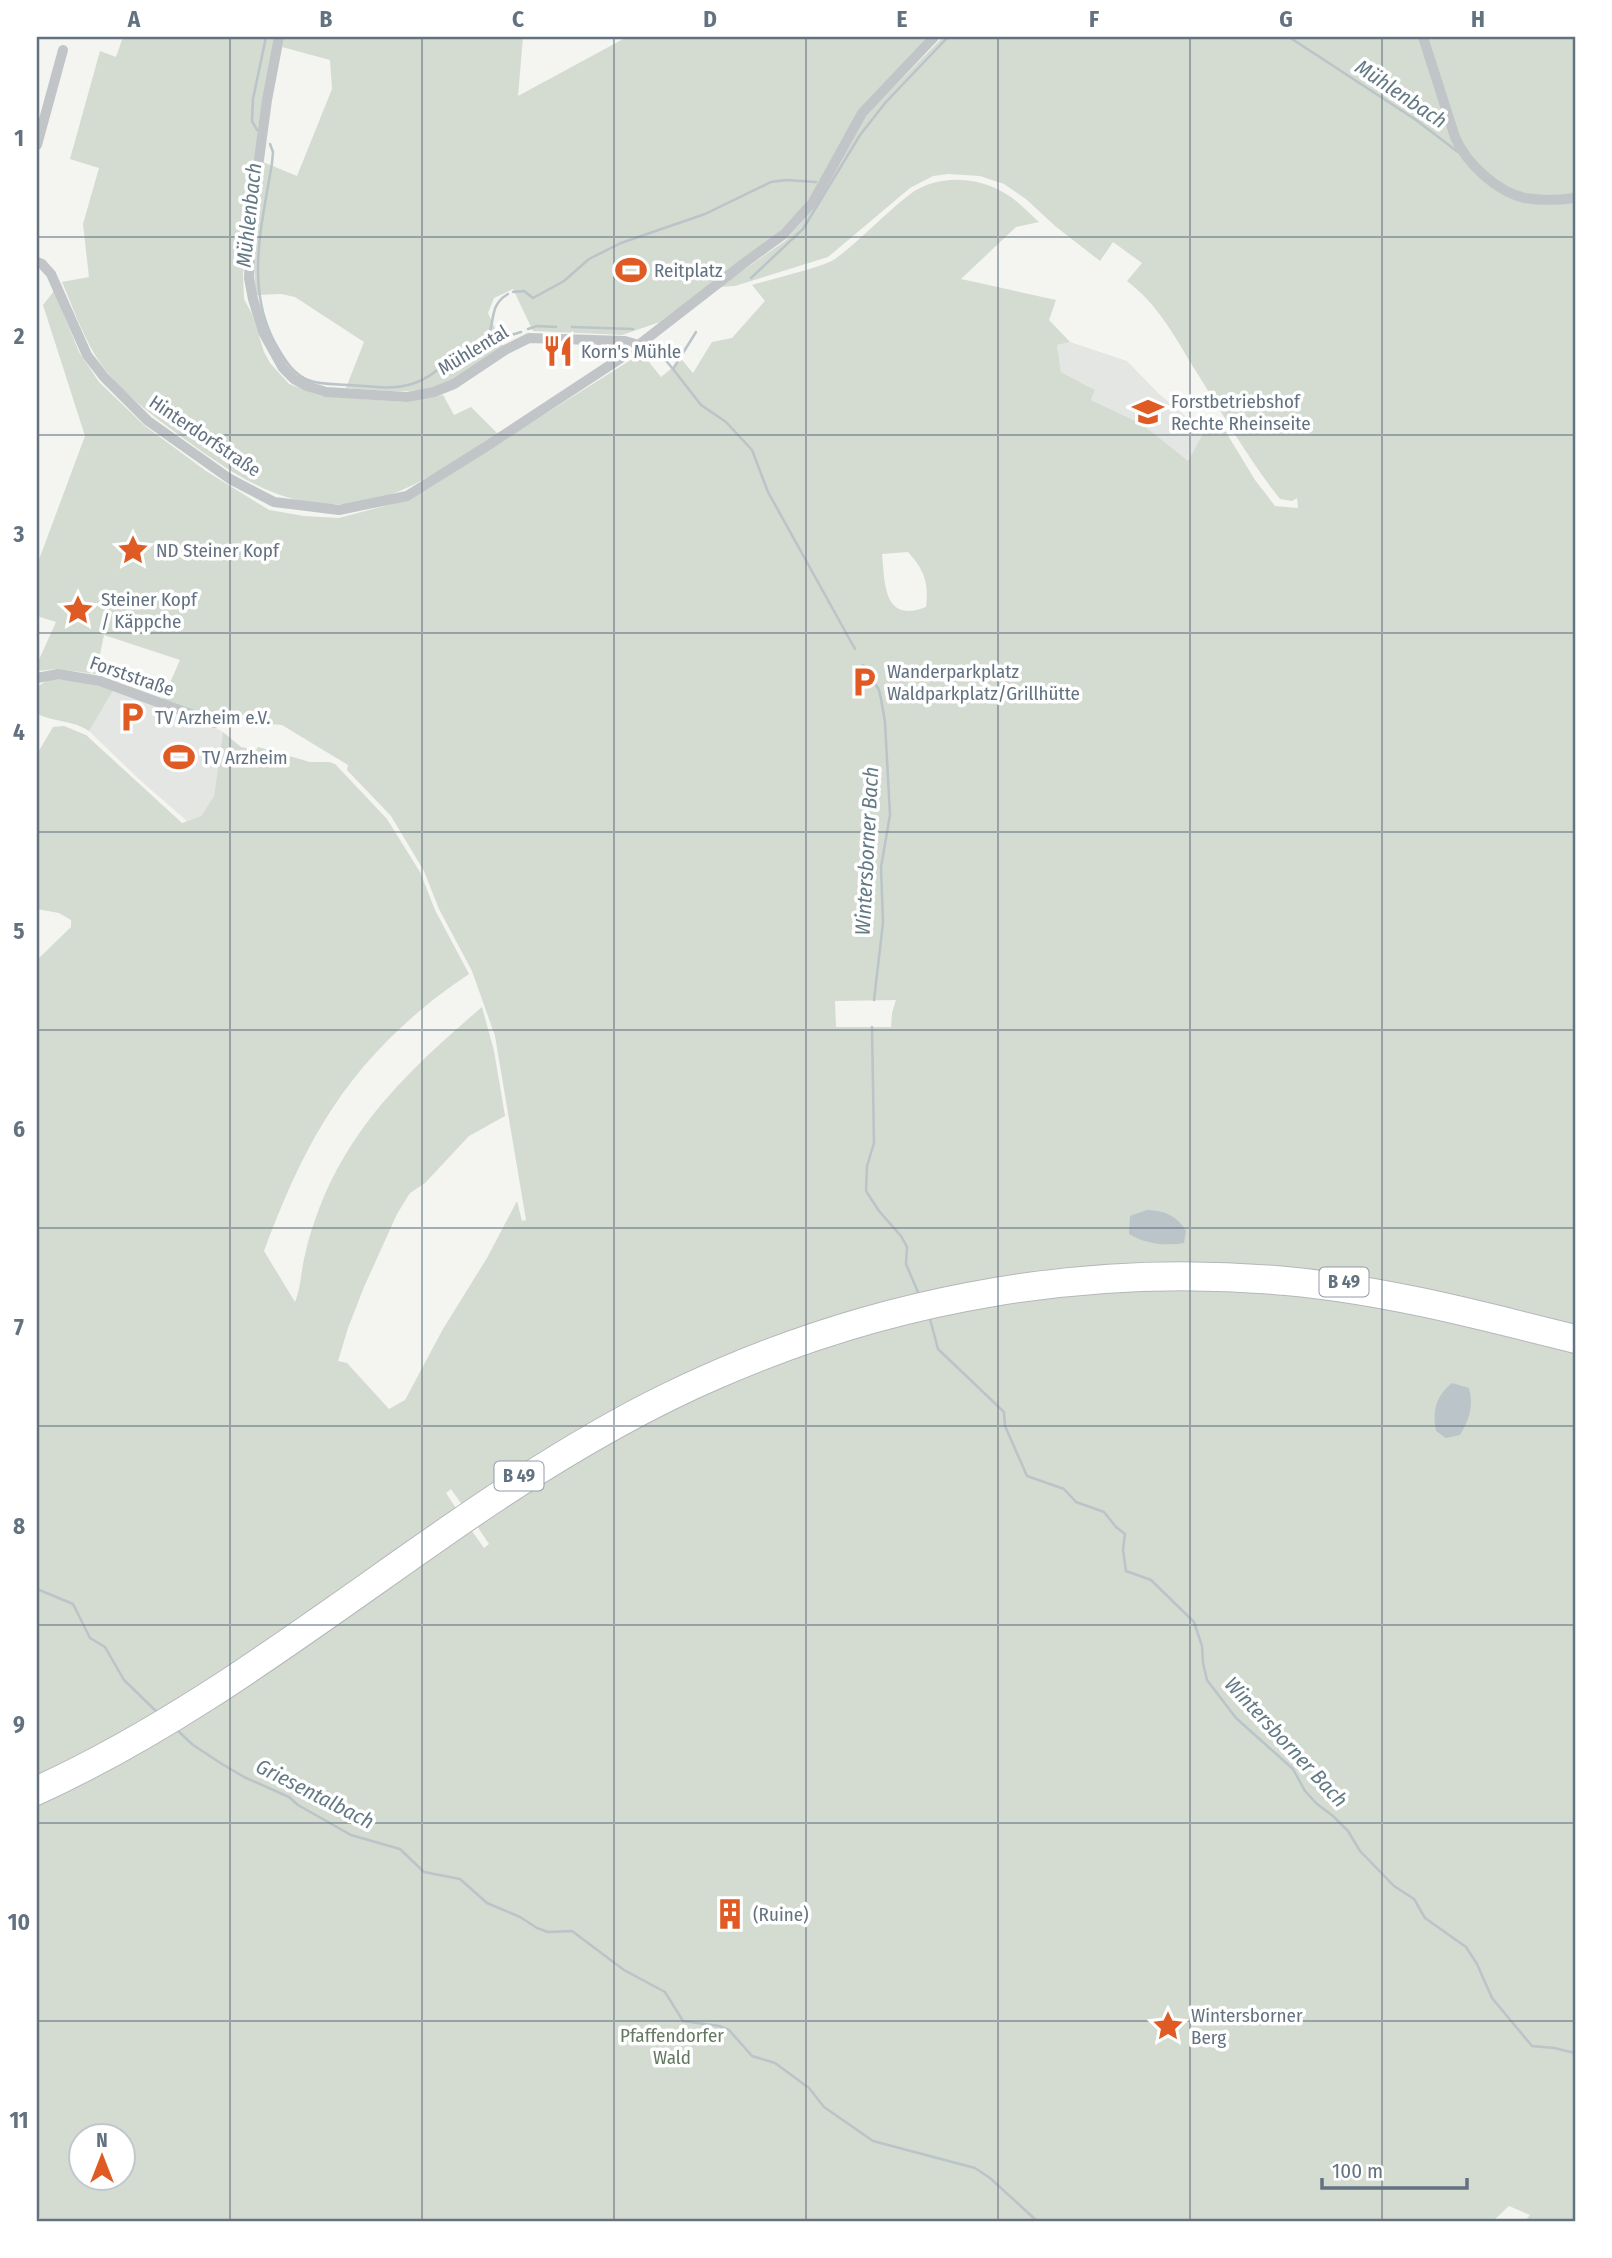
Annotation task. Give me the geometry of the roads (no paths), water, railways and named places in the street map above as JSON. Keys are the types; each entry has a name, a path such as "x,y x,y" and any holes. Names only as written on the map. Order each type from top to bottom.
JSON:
{"highway":[{"name":"B 49","path":"37,1797 47,1783 161,1731 301,1633 554,1468 759,1357 943,1308 1108,1279 1200,1270 1342,1282 1432,1297 1575,1333"},
{"name":"B 49","path":"1108,1279 1245,1284 1340,1293 1429,1309 1575,1345"}],"street":[{"name":"Mühlental","path":"279,37 267,100 253,204 249,278 263,332 283,368 294,379 326,392 407,397 434,392 454,384 505,349 529,338 625,341 639,345"},
{"path":"639,345 792,227 813,202 862,113 934,37"},
{"path":"1423,37 1457,142 1478,169 1499,187 1523,198 1575,198"},
{"path":"37,145 64,50"},
{"name":"Hinterdorfstraße","path":"37,262 51,274 87,355 123,398 148,421 230,479 274,502 339,510 407,495 639,345"},
{"name":"Forststraße","path":"37,678 58,674 100,681 215,723"}],"waterway":[{"name":"Mühlenbach","path":"257,130 252,121 253,99 266,37"},
{"name":"Mühlenbach","path":"751,278 803,229 860,135 886,102 948,37"},
{"name":"Mühlenbach","path":"1289,37 1416,120 1458,152"},
{"name":"Mühlenbach","path":"270,144 273,152 260,234 258,282 268,328 285,359 299,374 323,384 401,386 424,379 472,346 521,332"},
{"name":"Mühlenbach","path":"513,292 524,291 533,298 564,281 589,259 621,243 705,214 771,182 816,182"},
{"name":"Mühlenbach","path":"484,341 491,329 494,310 508,294"},
{"name":"Mühlenbach","path":"528,329 537,326 556,327"},
{"name":"Mühlenbach","path":"572,327 633,329"},
{"name":"Mühlenbach","path":"662,356 673,369 696,332"},
{"name":"Wintersborner Bach","path":"673,369 701,405 726,422 752,450 768,492 855,649"},
{"name":"Wintersborner Bach","path":"863,665 879,690 881,699 885,722 890,815 881,867 883,923 874,1000"},
{"name":"Wintersborner Bach","path":"872,1027 874,1143 867,1166 866,1191 907,1247 906,1264 920,1297"},
{"name":"Wintersborner Bach","path":"930,1319 938,1349 1004,1412 1005,1426 1027,1476 1064,1489 1076,1502 1104,1512 1125,1534 1123,1550 1126,1571 1151,1580 1194,1622 1202,1646 1207,1680 1236,1718 1293,1769 1305,1791 1348,1831 1360,1851 1394,1886 1414,1899 1425,1918 1466,1947 1492,1998 1532,2046 1575,2053"},
{"name":"Griesentalbach","path":"37,1589 73,1604 90,1638 105,1647 124,1680 159,1714"},
{"name":"Griesentalbach","path":"177,1730 193,1745 222,1764 289,1797 298,1805 351,1835 400,1849 424,1872 460,1879 487,1903 520,1917 537,1928 548,1932 572,1931 624,1970 665,1992 683,2021 729,2030 752,2056 775,2063 809,2088 824,2107 873,2141 975,2168 990,2178 1037,2221"}],"place":[{"name":"Reitplatz","path":"631,270"},
{"name":"Korn's Mühle","path":"558,351"},
{"name":"Forstbetriebshof Rechte Rheinseite","path":"1148,412"},
{"name":"ND Steiner Kopf","path":"133,550"},
{"name":"Steiner Kopf / Käppche","path":"78,610"},
{"name":"Wanderparkplatz Waldparkplatz/Grillhütte","path":"864,682"},
{"name":"TV Arzheim e.V.","path":"132,717"},
{"name":"TV Arzheim","path":"179,757"},
{"name":"(Ruine)","path":"730,1914"},
{"name":"Wintersborner Berg","path":"1168,2026"}],"park label":[{"name":"Pfaffendorfer Wald","path":"672,2046"}]}
